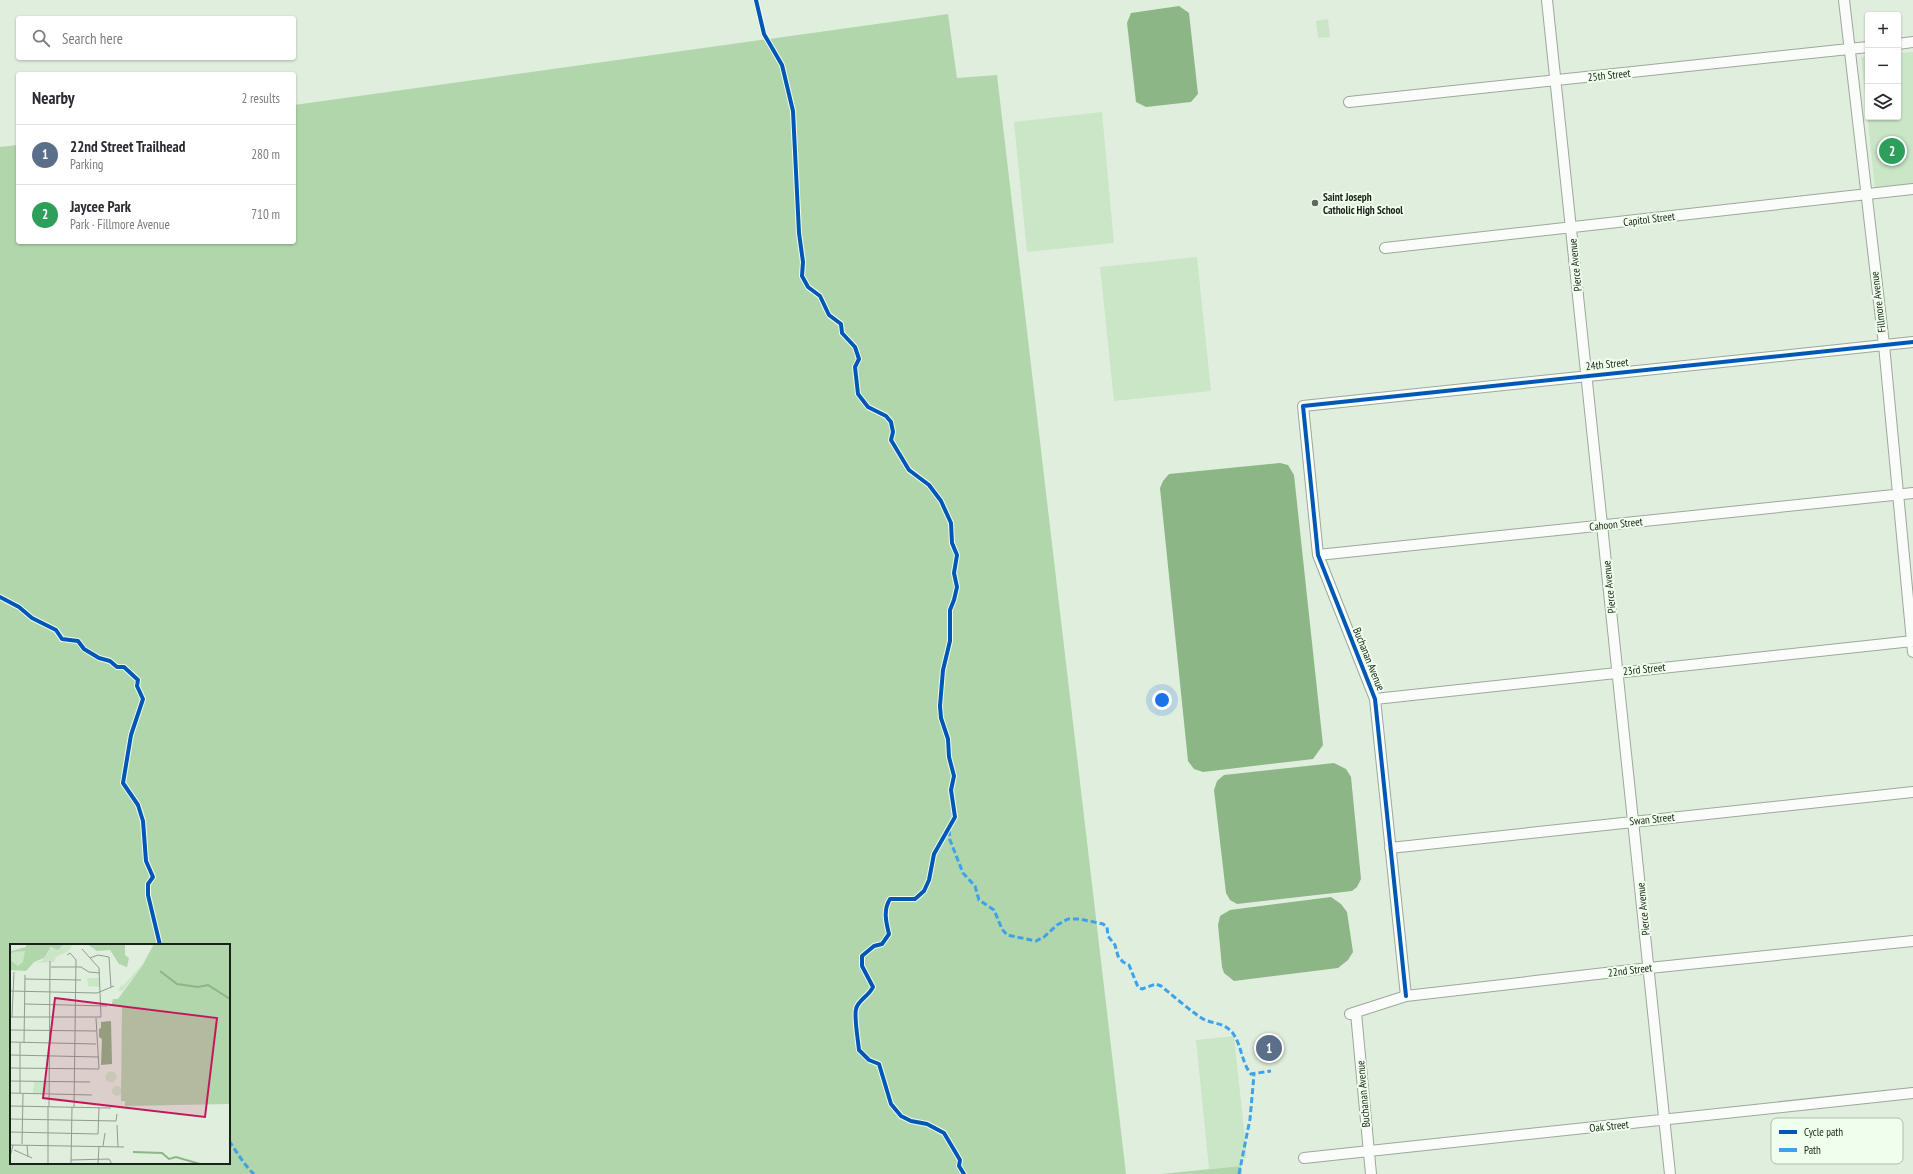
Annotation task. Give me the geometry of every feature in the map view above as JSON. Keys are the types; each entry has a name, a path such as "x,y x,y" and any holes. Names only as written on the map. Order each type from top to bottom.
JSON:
{"street":[{"name":"Pierce Avenue","path":"1547,0 1670,1174"},
{"name":"Fillmore Avenue","path":"1844,0 1884,345 1913,652"},
{"path":"1901,44 1913,42"},
{"name":"25th Street","path":"1350,102 1865,47"},
{"name":"Capitol Street","path":"1385,248 1913,189"},
{"name":"24th Street","path":"1302,406 1913,342"},
{"name":"Buchanan Avenue","path":"1302,406 1318,555 1375,699 1406,996"},
{"name":"Cahoon Street","path":"1318,555 1913,493"},
{"name":"23rd Street","path":"1375,699 1912,641"},
{"name":"Swan Street","path":"1390,848 1913,792"},
{"name":"22nd Street","path":"1353,1014 1406,996 1649,968 1913,941"},
{"name":"Buchanan Avenue","path":"1353,1014 1371,1174"},
{"name":"Oak Street","path":"1304,1158 1913,1093"}],"shaded area":[{"path":"1179,6 1189,13 1198,94 1191,102 1146,107 1136,102 1127,23 1131,13"},
{"path":"948,14 957,78 997,75 1126,1174 0,1174 0,147 16,145 16,244 296,244 296,105"},
{"path":"1328,19 1330,37 1318,38 1316,21"},
{"path":"1913,52 1913,184 1875,188 1868,120 1901,120 1901,53"},
{"path":"1865,56 1865,94 1861,57"},
{"path":"1102,112 1114,243 1027,252 1014,122"},
{"path":"1197,257 1211,391 1114,401 1100,267"},
{"path":"1280,463 1288,465 1294,475 1323,745 1313,759 1203,772 1194,769 1188,761 1160,488 1163,481 1169,474"},
{"path":"1334,763 1346,769 1351,777 1361,879 1357,887 1352,891 1237,904 1230,900 1226,893 1214,790 1217,781 1224,775"},
{"path":"1331,897 1341,904 1347,912 1353,952 1348,960 1338,968 1234,981 1224,973 1222,967 1218,925 1220,916 1230,910"},
{"path":"1234,1036 1247,1158 1240,1158 1241,1166 1209,1169 1196,1040"},
{"path":"1241,1166 1242,1174 1161,1174"}],"marked path":[{"path":"949,830 950,840 963,873 975,886 979,900 994,910 1002,929 1007,935 1036,941 1044,937 1057,925 1068,919 1080,919 1103,924 1107,927 1108,936 1115,945 1118,956 1123,962 1129,965 1138,987 1142,989 1156,984 1161,986 1205,1020 1223,1025 1232,1032 1238,1042 1245,1064 1251,1074 1271,1071"},
{"path":"1239,1174 1250,1119 1254,1075"},
{"path":"230,1142 244,1163 254,1174"}],"cycle path":[{"path":"756,0 764,34 782,65 793,111 799,233 803,262 802,276 808,287 820,296 829,315 841,324 842,333 855,347 859,359 855,367 858,394 868,407 886,416 891,422 893,432 891,440 909,470 929,485 941,501 951,523 952,543 957,555 954,573 957,587 950,610 950,641 943,670 940,706 941,718 948,739 949,757 954,776 951,790 955,817 934,854 929,880 924,891 915,899 890,899 886,907 889,934 882,944 874,946 862,956 862,966 873,987 857,1006 855,1017 859,1050 869,1060 879,1064 891,1104 901,1116 911,1121 927,1124 944,1133 960,1160 959,1166 964,1174"},
{"path":"1406,996 1375,699 1318,555 1303,406 1913,342"},
{"path":"0,597 19,607 32,618 56,630 62,639 78,641 84,649 99,658 110,661 117,667 124,667 138,680 137,686 143,699 131,735 123,783 138,805 143,821 146,861 153,877 148,884 148,895 160,944"}],"place":[{"name":"Jaycee Park","path":"1892,151"},
{"name":"Saint Joseph Catholic High School","path":"1315,203"},
{"name":"22nd Street Trailhead","path":"1269,1048"}]}
